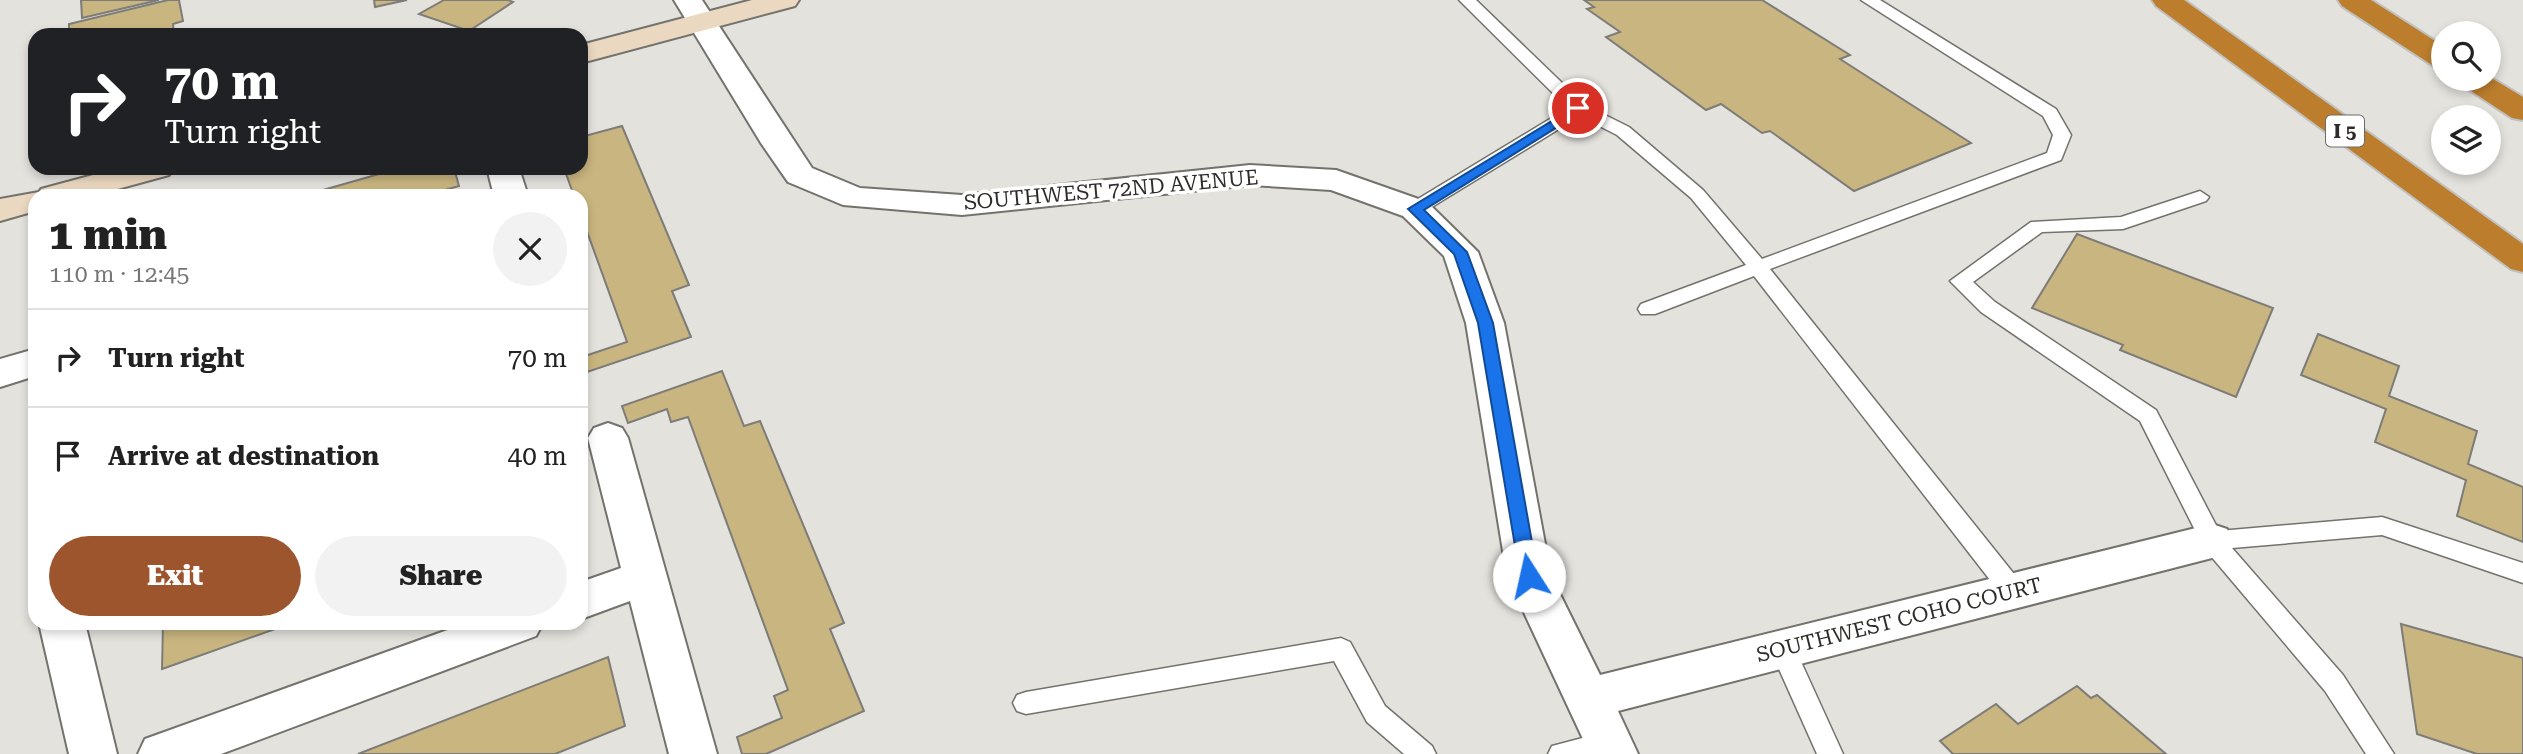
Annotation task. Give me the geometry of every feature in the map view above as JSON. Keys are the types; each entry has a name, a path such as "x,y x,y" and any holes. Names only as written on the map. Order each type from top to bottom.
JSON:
{"highway":[{"name":"I 5","path":"2166,0 2523,261"},
{"path":"2352,0 2431,51"},
{"path":"2492,91 2523,111"}],"main road":[{"path":"588,51 695,11 785,0"},
{"path":"80,189 131,175"},
{"path":"0,210 28,203"}],"street":[{"name":"SOUTHWEST 72ND AVENUE","path":"695,11 777,144 800,174 855,198 962,205 1250,175 1336,180 1415,209 1460,252 1485,323 1529,576 1611,749"},
{"path":"0,373 28,364"},
{"path":"608,438 693,754"},
{"name":"SOUTHWEST COHO COURT","path":"1586,699 2212,541"},
{"path":"588,598 645,577"},
{"path":"64,630 93,754"},
{"path":"162,754 501,630"}],"lane":[{"path":"1468,0 1578,108 1623,131 1698,194 2013,592"},
{"path":"1648,309 2055,156 2062,135 2050,113 1869,0"},
{"path":"1415,209 1578,108"},
{"path":"2200,197 2123,223 2038,226 1960,281 1988,307 2148,416 2212,541 2334,683 2381,754"},
{"path":"2212,541 2382,526 2523,573"},
{"path":"1026,703 1341,649 1376,714 1423,754"},
{"path":"1783,649 1830,754"},
{"path":"1561,754 1611,749"}],"building":[{"path":"81,0 159,0 82,18"},
{"path":"168,0 179,0 183,21 173,24 173,28 69,28 69,24"},
{"path":"374,0 407,0 375,7"},
{"path":"444,0 513,2 474,28 460,28 419,14"},
{"path":"1584,0 1762,0 1850,55 1840,59 1971,143 1854,191 1770,131 1762,133 1721,104 1706,110 1606,37 1620,32 1587,9 1594,7"},
{"path":"622,126 689,285 672,291 691,337 588,372 588,355 627,342 588,234 588,189 572,189 566,175 588,175 588,135"},
{"path":"376,175 456,175 459,186 448,189 326,189"},
{"path":"2077,234 2273,308 2236,397 2120,350 2123,345 2032,308"},
{"path":"2318,334 2399,366 2389,396 2477,431 2468,464 2523,487 2523,542 2457,516 2466,480 2375,442 2386,409 2301,375"},
{"path":"722,371 744,426 760,421 844,623 830,629 864,711 766,754 742,754 737,737 782,718 774,696 788,690 688,417 671,422 667,409 628,423 622,406"},
{"path":"2401,624 2523,658 2523,754 2477,754 2417,734"},
{"path":"163,630 272,630 162,669"},
{"path":"608,657 625,726 555,754 358,754"},
{"path":"2077,686 2091,698 2097,695 2166,754 1953,754 1940,741 1996,704 2018,724"}],"route":[{"path":"1529,576 1485,323 1460,252 1415,209 1578,108"}]}
